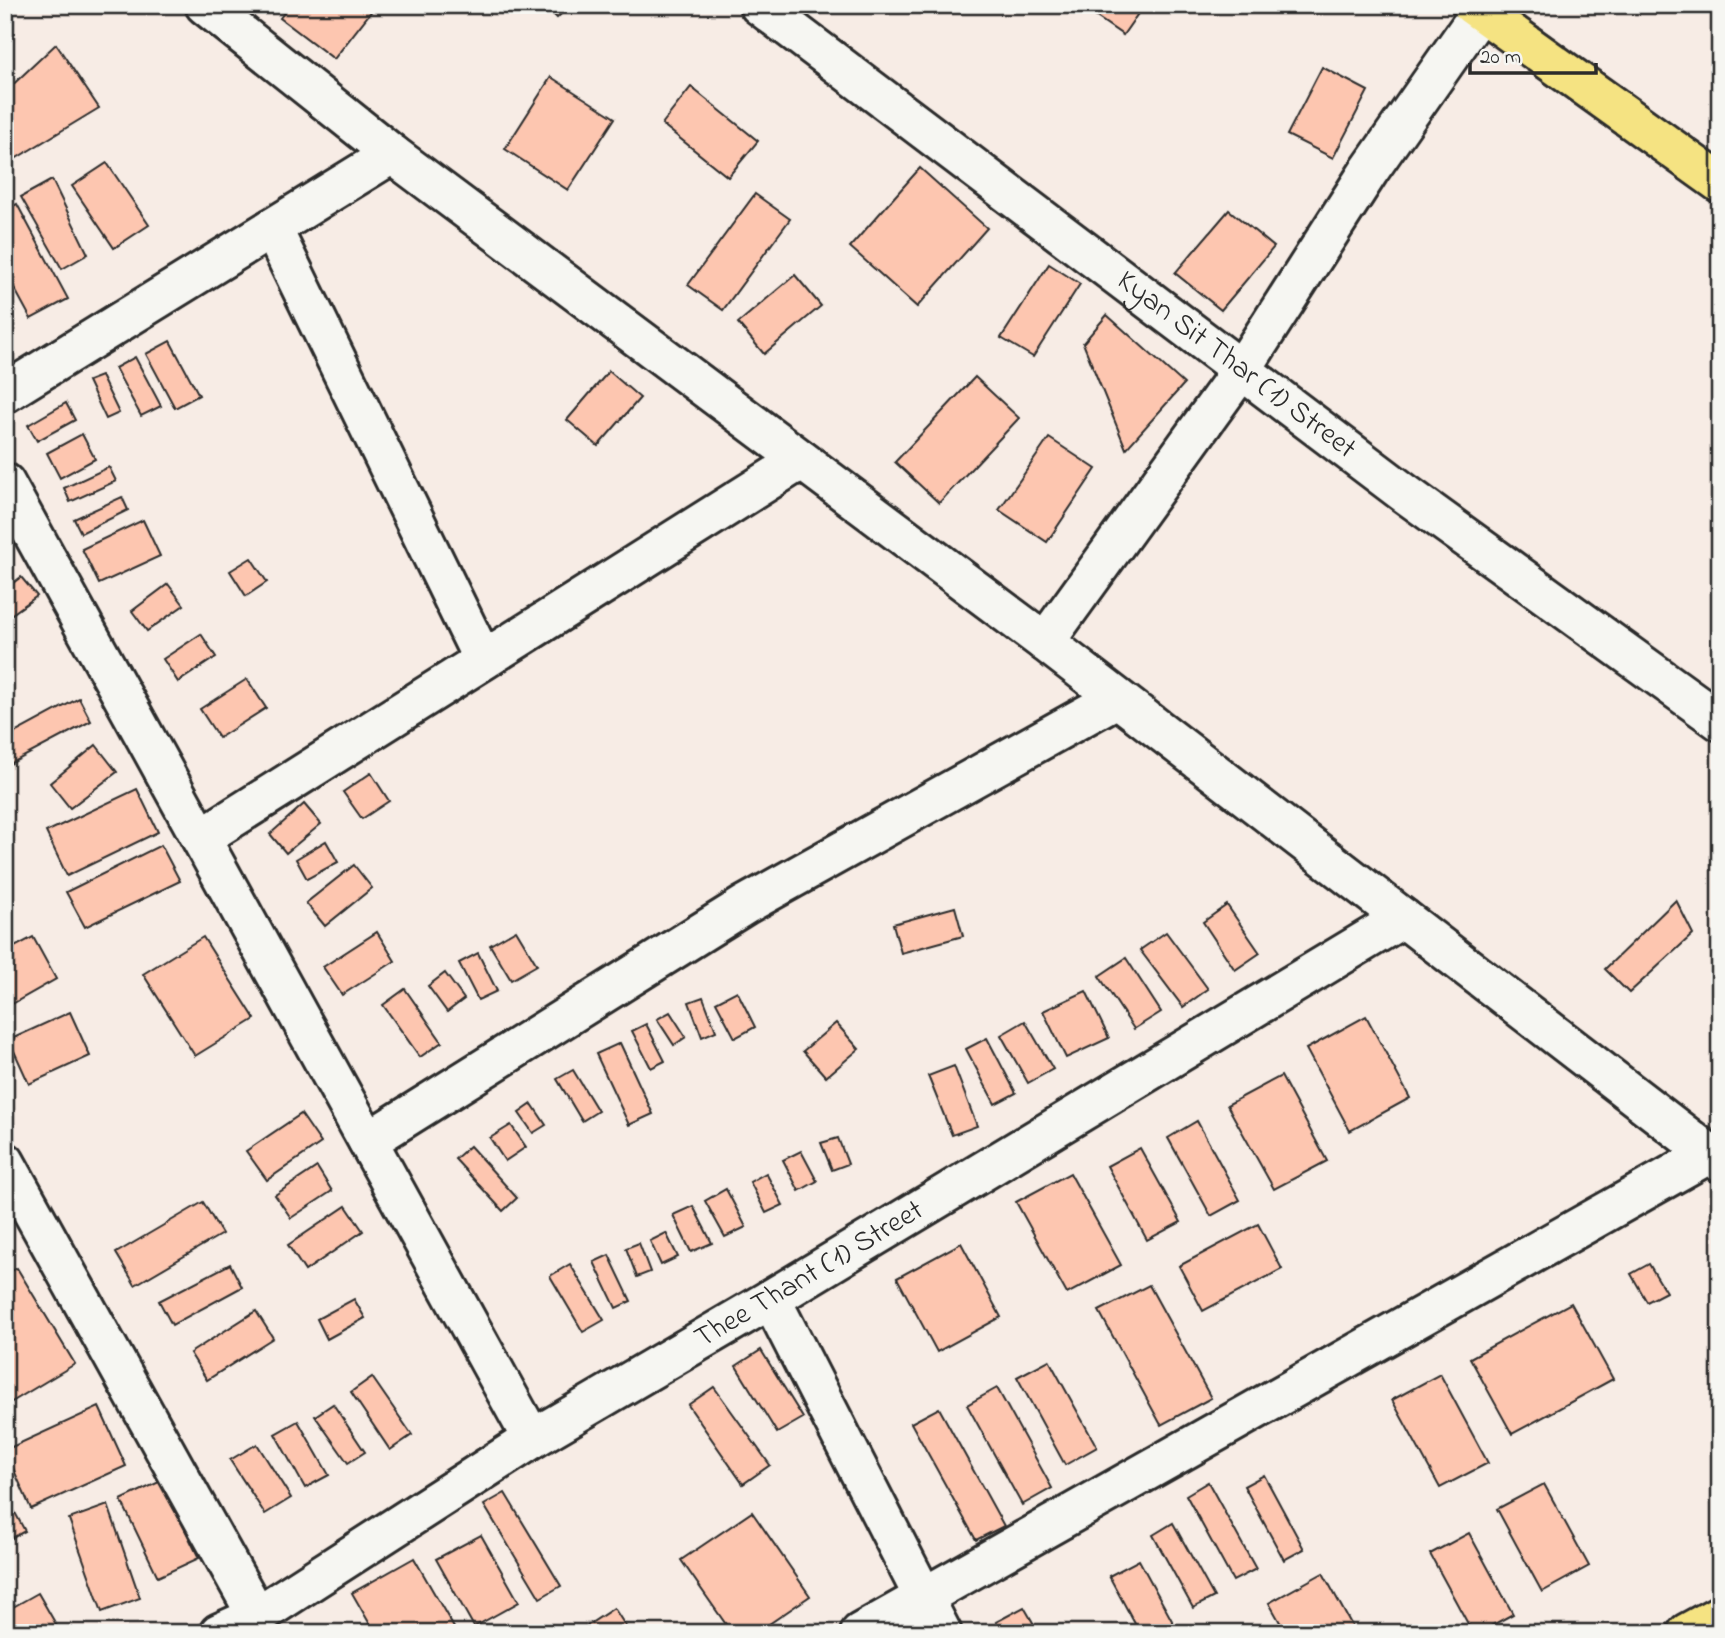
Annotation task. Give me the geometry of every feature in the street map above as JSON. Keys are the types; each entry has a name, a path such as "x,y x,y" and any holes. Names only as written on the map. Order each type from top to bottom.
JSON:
{"main road":[{"path":"1476,8 1720,183"},
{"path":"1687,1633 1720,1615"}],"street":[{"path":"205,5 392,154 1045,642 1715,1158 860,1633"},
{"name":"Kyan Sit Thar (1) Street","path":"759,5 1403,492 1720,721"},
{"path":"1045,642 1242,369 1476,8"},
{"path":"5,393 392,154"},
{"path":"272,228 483,660"},
{"path":"201,838 801,460"},
{"path":"5,483 532,1439"},
{"path":"368,1141 745,905 1117,698"},
{"name":"Thee Thant (1) Street","path":"219,1633 257,1616 532,1439 771,1299 1403,918"},
{"path":"5,1162 257,1616"},
{"path":"771,1299 942,1633"}],"building":[{"path":"290,5 369,5 373,9 334,59 280,18"},
{"path":"544,5 570,5 557,18"},
{"path":"1079,5 1144,5 1123,35"},
{"path":"56,44 99,108 5,165 5,92"},
{"path":"1322,67 1368,91 1333,158 1287,135"},
{"path":"551,77 615,118 568,190 505,149"},
{"path":"691,87 758,141 728,177 662,124"},
{"path":"107,163 149,225 114,248 72,186"},
{"path":"920,168 987,228 917,307 850,247"},
{"path":"52,180 88,254 62,269 21,197"},
{"path":"755,194 790,219 723,310 688,285"},
{"path":"17,204 68,299 31,319 5,271 5,211"},
{"path":"1229,210 1274,247 1221,310 1175,273"},
{"path":"1049,264 1080,284 1033,357 1001,338"},
{"path":"795,275 821,306 764,354 738,323"},
{"path":"1107,315 1184,384 1126,449 1083,343"},
{"path":"170,341 199,395 175,408 146,354"},
{"path":"135,357 161,406 141,416 115,368"},
{"path":"609,371 640,398 598,446 567,420"},
{"path":"101,376 119,413 106,419 88,381"},
{"path":"975,377 1019,418 939,503 895,462"},
{"path":"66,403 75,420 37,441 28,425"},
{"path":"82,434 95,459 60,478 47,453"},
{"path":"1049,438 1096,469 1047,542 999,510"},
{"path":"109,467 116,481 70,502 64,488"},
{"path":"122,497 128,510 81,533 74,519"},
{"path":"143,520 160,556 99,584 82,549"},
{"path":"251,558 267,582 246,596 230,571"},
{"path":"21,577 37,596 5,619 5,589"},
{"path":"168,584 184,605 147,631 132,611"},
{"path":"201,634 216,657 178,682 163,659"},
{"path":"247,679 266,708 219,738 200,709"},
{"path":"79,698 91,721 10,764 5,756 5,738"},
{"path":"96,745 117,772 70,808 50,783"},
{"path":"371,773 389,801 362,819 343,792"},
{"path":"137,789 158,832 67,876 46,832"},
{"path":"304,804 321,824 286,853 270,834"},
{"path":"326,841 338,862 307,879 296,859"},
{"path":"161,845 180,881 85,927 66,892"},
{"path":"354,865 372,888 325,926 306,903"},
{"path":"1676,900 1693,934 1629,993 1605,969"},
{"path":"1227,905 1260,953 1235,970 1203,922"},
{"path":"955,907 963,936 901,953 893,924"},
{"path":"516,930 537,965 511,980 490,945"},
{"path":"377,932 395,961 342,995 323,967"},
{"path":"1166,932 1208,989 1183,1007 1140,950"},
{"path":"33,937 56,979 5,1008 5,952"},
{"path":"203,937 255,1019 195,1056 143,974"},
{"path":"478,953 497,991 478,1000 459,963"},
{"path":"1126,958 1161,1012 1134,1029 1099,976"},
{"path":"445,973 464,999 447,1012 428,986"},
{"path":"405,989 442,1042 420,1057 383,1005"},
{"path":"737,991 755,1027 735,1038 716,1002"},
{"path":"1086,991 1109,1038 1066,1058 1043,1011"},
{"path":"703,997 716,1031 702,1037 689,1002"},
{"path":"70,1012 90,1056 29,1084 9,1040"},
{"path":"670,1012 686,1037 674,1045 657,1019"},
{"path":"1366,1016 1410,1098 1350,1131 1306,1049"},
{"path":"1025,1021 1053,1069 1028,1083 1001,1035"},
{"path":"836,1023 859,1049 826,1077 803,1051"},
{"path":"646,1024 665,1061 651,1068 632,1031"},
{"path":"987,1038 1016,1093 995,1104 966,1049"},
{"path":"620,1043 653,1114 629,1125 596,1054"},
{"path":"954,1066 977,1126 952,1135 928,1076"},
{"path":"573,1070 598,1111 582,1121 557,1079"},
{"path":"1281,1076 1327,1161 1274,1189 1227,1105"},
{"path":"532,1104 546,1125 533,1133 519,1113"},
{"path":"301,1114 321,1143 267,1180 246,1151"},
{"path":"1197,1121 1240,1200 1211,1216 1168,1138"},
{"path":"511,1125 526,1147 505,1161 490,1138"},
{"path":"838,1138 848,1164 832,1170 821,1143"},
{"path":"470,1146 517,1198 503,1211 455,1159"},
{"path":"1140,1148 1181,1222 1147,1240 1107,1166"},
{"path":"801,1151 817,1181 799,1191 783,1160"},
{"path":"317,1167 332,1191 291,1218 275,1195"},
{"path":"766,1173 783,1205 766,1213 750,1182"},
{"path":"1070,1173 1121,1265 1067,1294 1016,1202"},
{"path":"726,1189 746,1227 725,1237 705,1201"},
{"path":"203,1202 222,1234 135,1285 116,1253"},
{"path":"346,1206 363,1231 305,1271 288,1245"},
{"path":"693,1206 712,1243 691,1252 673,1215"},
{"path":"1258,1224 1282,1269 1203,1311 1179,1266"},
{"path":"666,1233 678,1257 661,1265 650,1241"},
{"path":"639,1243 650,1272 637,1277 626,1248"},
{"path":"961,1243 1001,1317 937,1352 897,1278"},
{"path":"609,1255 631,1301 616,1308 594,1262"},
{"path":"230,1264 242,1287 172,1325 159,1301"},
{"path":"570,1264 604,1320 583,1332 550,1276"},
{"path":"1649,1264 1666,1292 1647,1302 1631,1274"},
{"path":"17,1268 75,1364 5,1406 5,1275"},
{"path":"1149,1285 1211,1398 1161,1425 1099,1311"},
{"path":"354,1299 365,1318 327,1339 317,1319"},
{"path":"1571,1303 1613,1379 1512,1434 1470,1358"},
{"path":"256,1311 273,1338 207,1380 190,1353"},
{"path":"761,1350 803,1418 777,1433 736,1366"},
{"path":"1049,1360 1097,1447 1065,1465 1017,1377"},
{"path":"1440,1374 1488,1463 1440,1488 1392,1400"},
{"path":"372,1377 412,1435 390,1450 351,1392"},
{"path":"714,1387 770,1465 743,1484 688,1405"},
{"path":"997,1388 1052,1488 1022,1505 967,1405"},
{"path":"333,1404 365,1452 348,1463 315,1416"},
{"path":"99,1407 126,1466 31,1509 5,1450"},
{"path":"939,1408 1004,1526 976,1540 911,1423"},
{"path":"298,1421 329,1475 305,1488 275,1434"},
{"path":"257,1444 291,1498 265,1514 230,1460"},
{"path":"1264,1475 1304,1549 1284,1560 1244,1486"},
{"path":"161,1481 199,1558 158,1577 121,1500"},
{"path":"1208,1482 1256,1569 1233,1581 1186,1495"},
{"path":"1544,1484 1589,1566 1542,1592 1497,1509"},
{"path":"505,1493 561,1586 540,1598 484,1505"},
{"path":"5,1494 25,1531 5,1542"},
{"path":"108,1505 140,1598 102,1612 69,1519"},
{"path":"752,1512 810,1596 756,1633 732,1633 681,1560"},
{"path":"1173,1523 1214,1597 1193,1608 1153,1535"},
{"path":"1469,1533 1513,1614 1478,1633 1473,1633 1430,1554"},
{"path":"481,1535 519,1602 474,1627 436,1559"},
{"path":"414,1558 457,1633 375,1633 352,1593"},
{"path":"1139,1560 1176,1628 1167,1633 1140,1633 1109,1576"},
{"path":"1323,1573 1356,1633 1286,1633 1269,1603"},
{"path":"38,1593 61,1633 19,1633 6,1611"},
{"path":"1024,1607 1039,1633 1002,1633 996,1622"},
{"path":"614,1608 630,1633 576,1633"}]}
